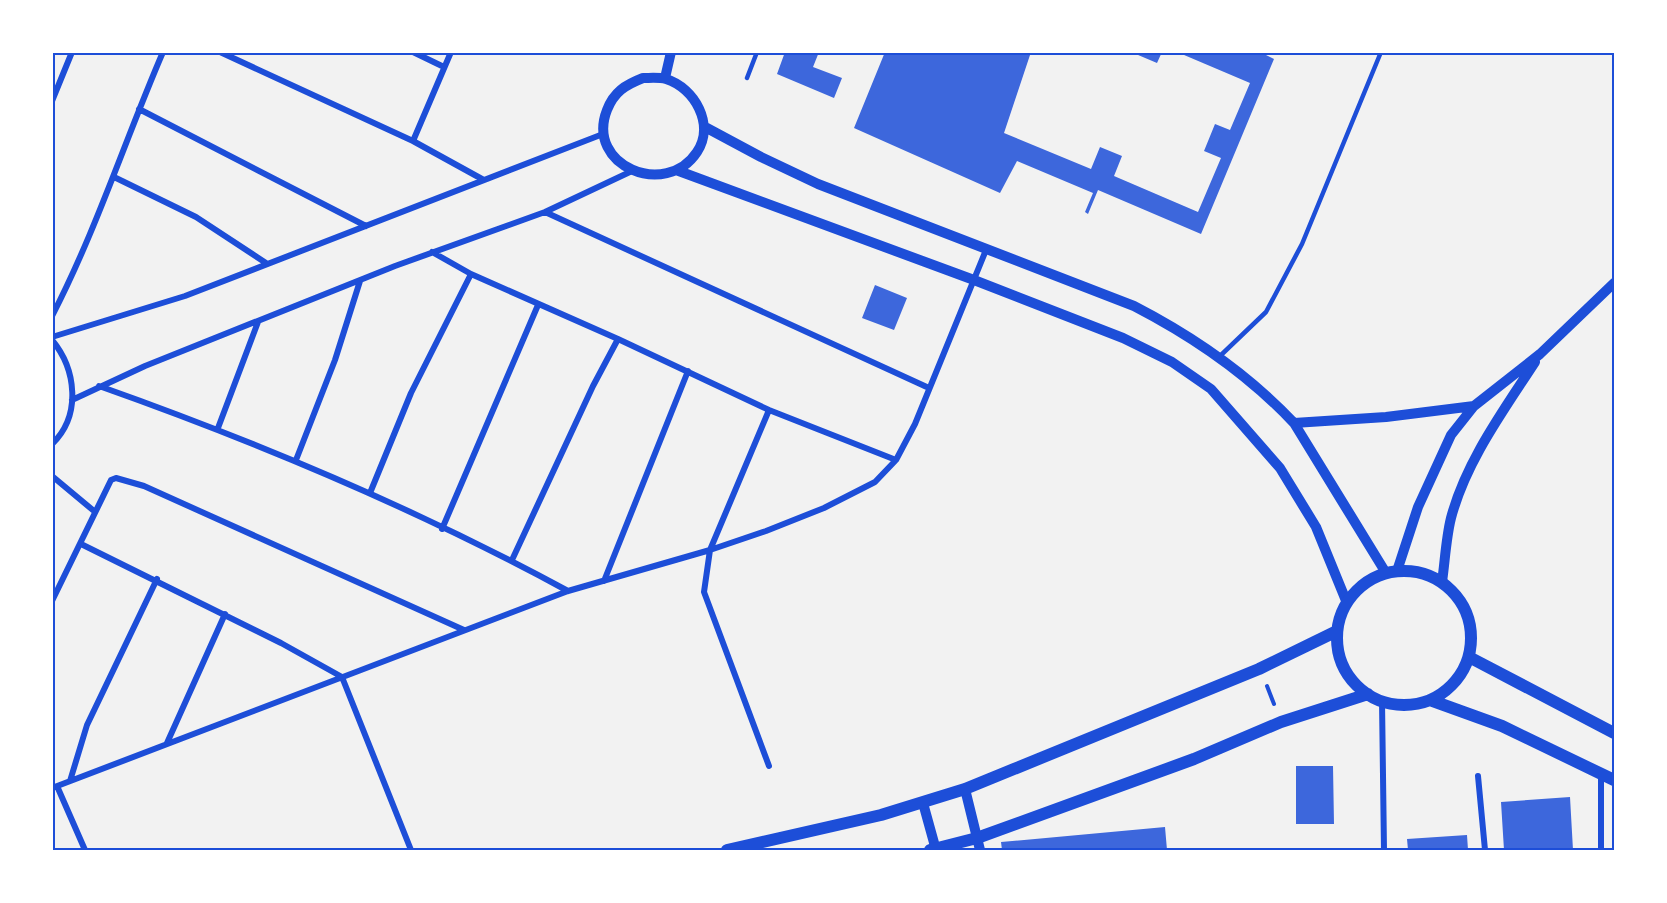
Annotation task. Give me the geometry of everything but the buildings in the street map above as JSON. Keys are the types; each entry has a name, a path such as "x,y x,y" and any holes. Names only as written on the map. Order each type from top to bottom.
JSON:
{"main road":[{"path":"1391,572 1420,573 1442,582 1458,597 1468,616 1472,637 1469,657 1454,683 1430,700 1414,705 1382,701 1368,694 1354,682 1344,667 1338,649 1337,631 1347,603 1364,585 1391,572"},
{"path":"726,850 923,803 965,789 1259,669 1337,631"},
{"path":"1469,657 1614,732"},
{"path":"934,850 979,844 1281,722 1368,694"},
{"path":"1430,700 1503,726 1614,780"}],"street":[{"path":"52,100 72,52"},
{"path":"52,316 83,257 139,109 164,52"},
{"path":"220,52 413,141 482,179"},
{"path":"413,52 444,67"},
{"path":"413,141 451,52"},
{"path":"664,78 671,52"},
{"path":"643,78 664,78 684,88 693,98 705,127 702,143 696,154 676,170 664,175 652,175 632,171 616,160 606,148 603,120 609,106 624,85 643,78"},
{"path":"139,109 366,226"},
{"path":"705,127 789,172 1134,306 1179,330 1220,356 1274,402 1294,423 1391,572"},
{"path":"52,444 64,428 72,400 71,373 66,360 52,339 184,296 603,134"},
{"path":"676,170 974,280 1148,348 1211,389 1280,468 1316,527 1347,603"},
{"path":"72,400 99,386 432,252 545,212 632,171"},
{"path":"114,177 196,218 266,263"},
{"path":"545,212 929,388"},
{"path":"85,850 55,787 568,591 710,550 824,508 876,482 896,460 915,424 986,250"},
{"path":"432,252 471,274 618,339 769,410 896,460"},
{"path":"370,494 411,393 471,274"},
{"path":"296,460 335,360 360,281"},
{"path":"1391,572 1440,455 1474,406 1540,354 1614,283"},
{"path":"442,529 538,305"},
{"path":"218,428 258,322"},
{"path":"512,560 618,339"},
{"path":"1442,582 1451,518 1460,494 1493,428 1540,354"},
{"path":"604,581 688,371"},
{"path":"99,386 218,428 296,460 512,560 568,591"},
{"path":"1294,423 1386,417 1474,406"},
{"path":"769,410 710,550 704,592 769,766"},
{"path":"52,476 94,511"},
{"path":"52,601 94,511 111,480 116,478 144,486 464,630"},
{"path":"81,543 157,579 342,677 411,850"},
{"path":"70,781 87,725 157,579"},
{"path":"167,743 225,614"},
{"path":"1382,701 1384,850"},
{"path":"1600,850 1601,772"},
{"path":"1478,776 1485,850"},
{"path":"965,789 979,844"},
{"path":"923,803 934,850"}],"lane":[{"path":"747,78 758,52"},
{"path":"1220,356 1266,312 1302,244 1381,52"}],"path":[{"path":"1259,669 1281,722"}]}
